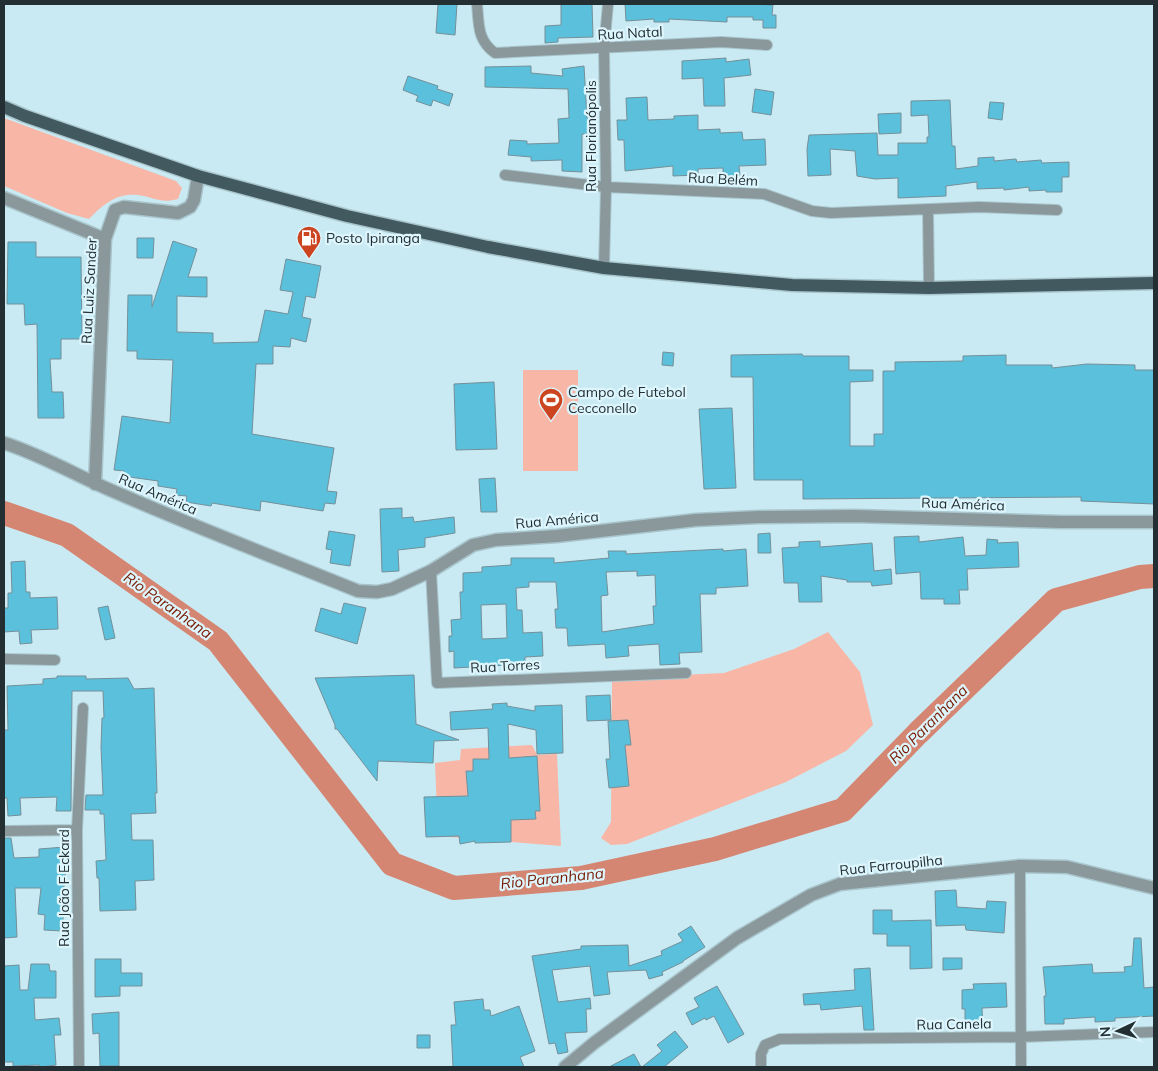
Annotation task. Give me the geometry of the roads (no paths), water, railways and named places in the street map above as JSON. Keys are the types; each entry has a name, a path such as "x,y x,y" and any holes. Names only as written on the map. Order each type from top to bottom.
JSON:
{"main road":[{"path":"4,107 24,116 198,176 380,224 488,247 604,268 792,285 929,288 1154,284"}],"street":[{"name":"Rua Natal","path":"477,4 481,37 487,48 495,53 721,42 767,44"},
{"name":"Rua Florianópolis","path":"604,268 606,187 604,48 608,4"},
{"name":"Rua Belém","path":"506,174 606,187 764,194 812,211 831,213 979,207 1057,210"},
{"name":"Rua Luiz Sander","path":"95,484 105,239 115,210 124,207 178,213 190,207 194,200 198,176"},
{"path":"4,198 105,239"},
{"path":"928,210 929,288"},
{"name":"Rua América","path":"4,443 28,451 95,484 170,516 358,591 377,592 392,589 431,571 473,544 496,540 557,536 696,520 854,516 1062,522 1154,522"},
{"name":"Rua Torres","path":"431,571 437,683 686,673"},
{"path":"4,659 55,660"},
{"name":"Rua João F Eckard","path":"79,1067 77,830 83,708"},
{"path":"4,831 77,830"},
{"path":"1020,866 1021,1067"},
{"name":"Rua Farroupilha","path":"565,1067 594,1043 737,938 811,894 840,884 1020,866 1067,867 1154,888"},
{"name":"Rua Canela","path":"761,1067 761,1054 765,1045 780,1040 1020,1037 1154,1032"}],"waterway":[{"name":"Rio Paranhana","path":"4,513 67,535 218,641 392,864 454,888 581,878 715,849 843,810 918,733 1056,600 1140,577 1154,576"}],"place":[{"name":"Posto Ipiranga","path":"309,259"},
{"name":"Campo de Futebol Cecconello","path":"551,421"}]}
